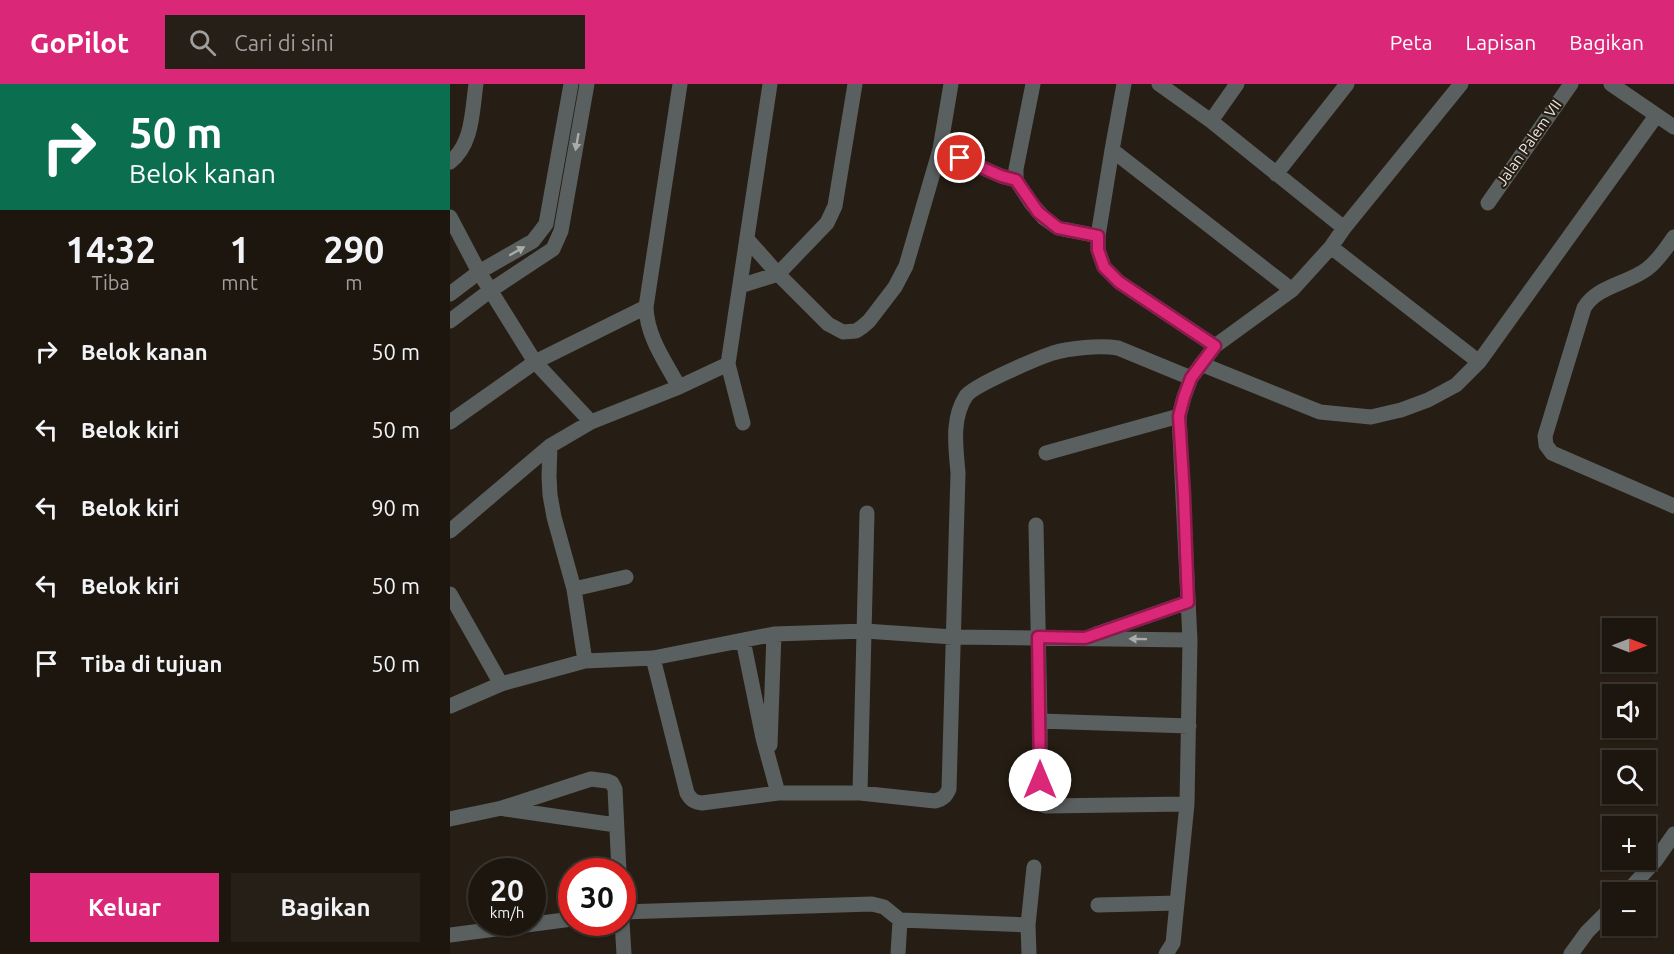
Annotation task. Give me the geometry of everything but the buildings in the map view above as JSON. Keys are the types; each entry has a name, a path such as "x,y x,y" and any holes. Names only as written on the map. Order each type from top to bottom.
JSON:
{"street":[{"path":"450,162 462,149 467,138 476,84"},
{"path":"450,294 479,272 533,241 546,224 571,84"},
{"path":"450,321 491,290 553,249 561,231 588,84"},
{"path":"679,387 649,331 646,308 680,84"},
{"path":"743,423 728,364 770,84"},
{"path":"740,286 778,274 827,223 835,206 855,84"},
{"path":"747,239 828,324 843,332 862,327 895,287 906,266 940,148 951,84"},
{"path":"1033,84 1016,169 1016,180 1038,212 1058,228 1098,236"},
{"path":"1124,84 1098,236 1098,250 1104,267 1119,282 1215,346"},
{"path":"1158,84 1210,121 1344,228"},
{"path":"1210,121 1237,84"},
{"path":"1276,174 1347,84"},
{"path":"1166,954 1173,944 1187,804 1191,640 1179,416 1184,397 1191,378 1215,346 1292,290 1331,247 1461,84"},
{"name":"Jalan Palem VII","path":"1488,203 1571,84"},
{"path":"1611,84 1674,127"},
{"path":"1201,364 1320,412 1371,417 1401,410 1428,400 1455,385 1479,362 1656,116"},
{"path":"940,148 1001,176 1016,180"},
{"path":"1112,150 1292,290"},
{"path":"450,217 479,272 535,362 591,422"},
{"path":"1674,237 1648,269 1599,293 1588,301 1545,436 1546,445 1552,453 1674,506"},
{"path":"1331,247 1479,362"},
{"path":"450,422 535,362 646,308"},
{"path":"653,658 690,800 702,803 778,793 860,793 935,801 941,799 949,789 958,473 955,441 957,415 967,394 988,381 1055,352 1107,346 1118,348 1191,378"},
{"path":"450,531 550,446 591,422 679,387 728,364"},
{"path":"1046,453 1179,416"},
{"path":"550,446 550,495 574,589 585,661"},
{"path":"860,793 867,513"},
{"path":"1036,525 1041,804 1046,806 1187,804"},
{"path":"574,589 626,577"},
{"path":"450,594 501,684"},
{"path":"1085,638 1188,602"},
{"path":"450,706 501,684 585,661 653,658 774,634 865,631 953,637 1191,640"},
{"path":"770,761 774,634"},
{"path":"743,640 763,738 778,793"},
{"path":"1040,721 1189,726"},
{"path":"450,819 502,808 591,779 600,779 612,783 615,789 618,858"},
{"path":"502,808 616,825"},
{"path":"1637,882 1674,834"},
{"path":"1029,954 1028,925 1034,867"},
{"path":"1098,905 1177,903"},
{"path":"636,912 872,904 884,907 900,920 1028,925"},
{"path":"1571,954 1587,932 1602,917"},
{"path":"898,954 900,920"},
{"path":"450,935 558,921"},
{"path":"623,936 624,954"}],"route":[{"path":"960,158 1016,180 1038,212 1058,228 1098,236 1098,250 1104,267 1119,282 1215,346 1191,378 1179,416 1188,602 1085,638 1038,637 1040,780"}]}
